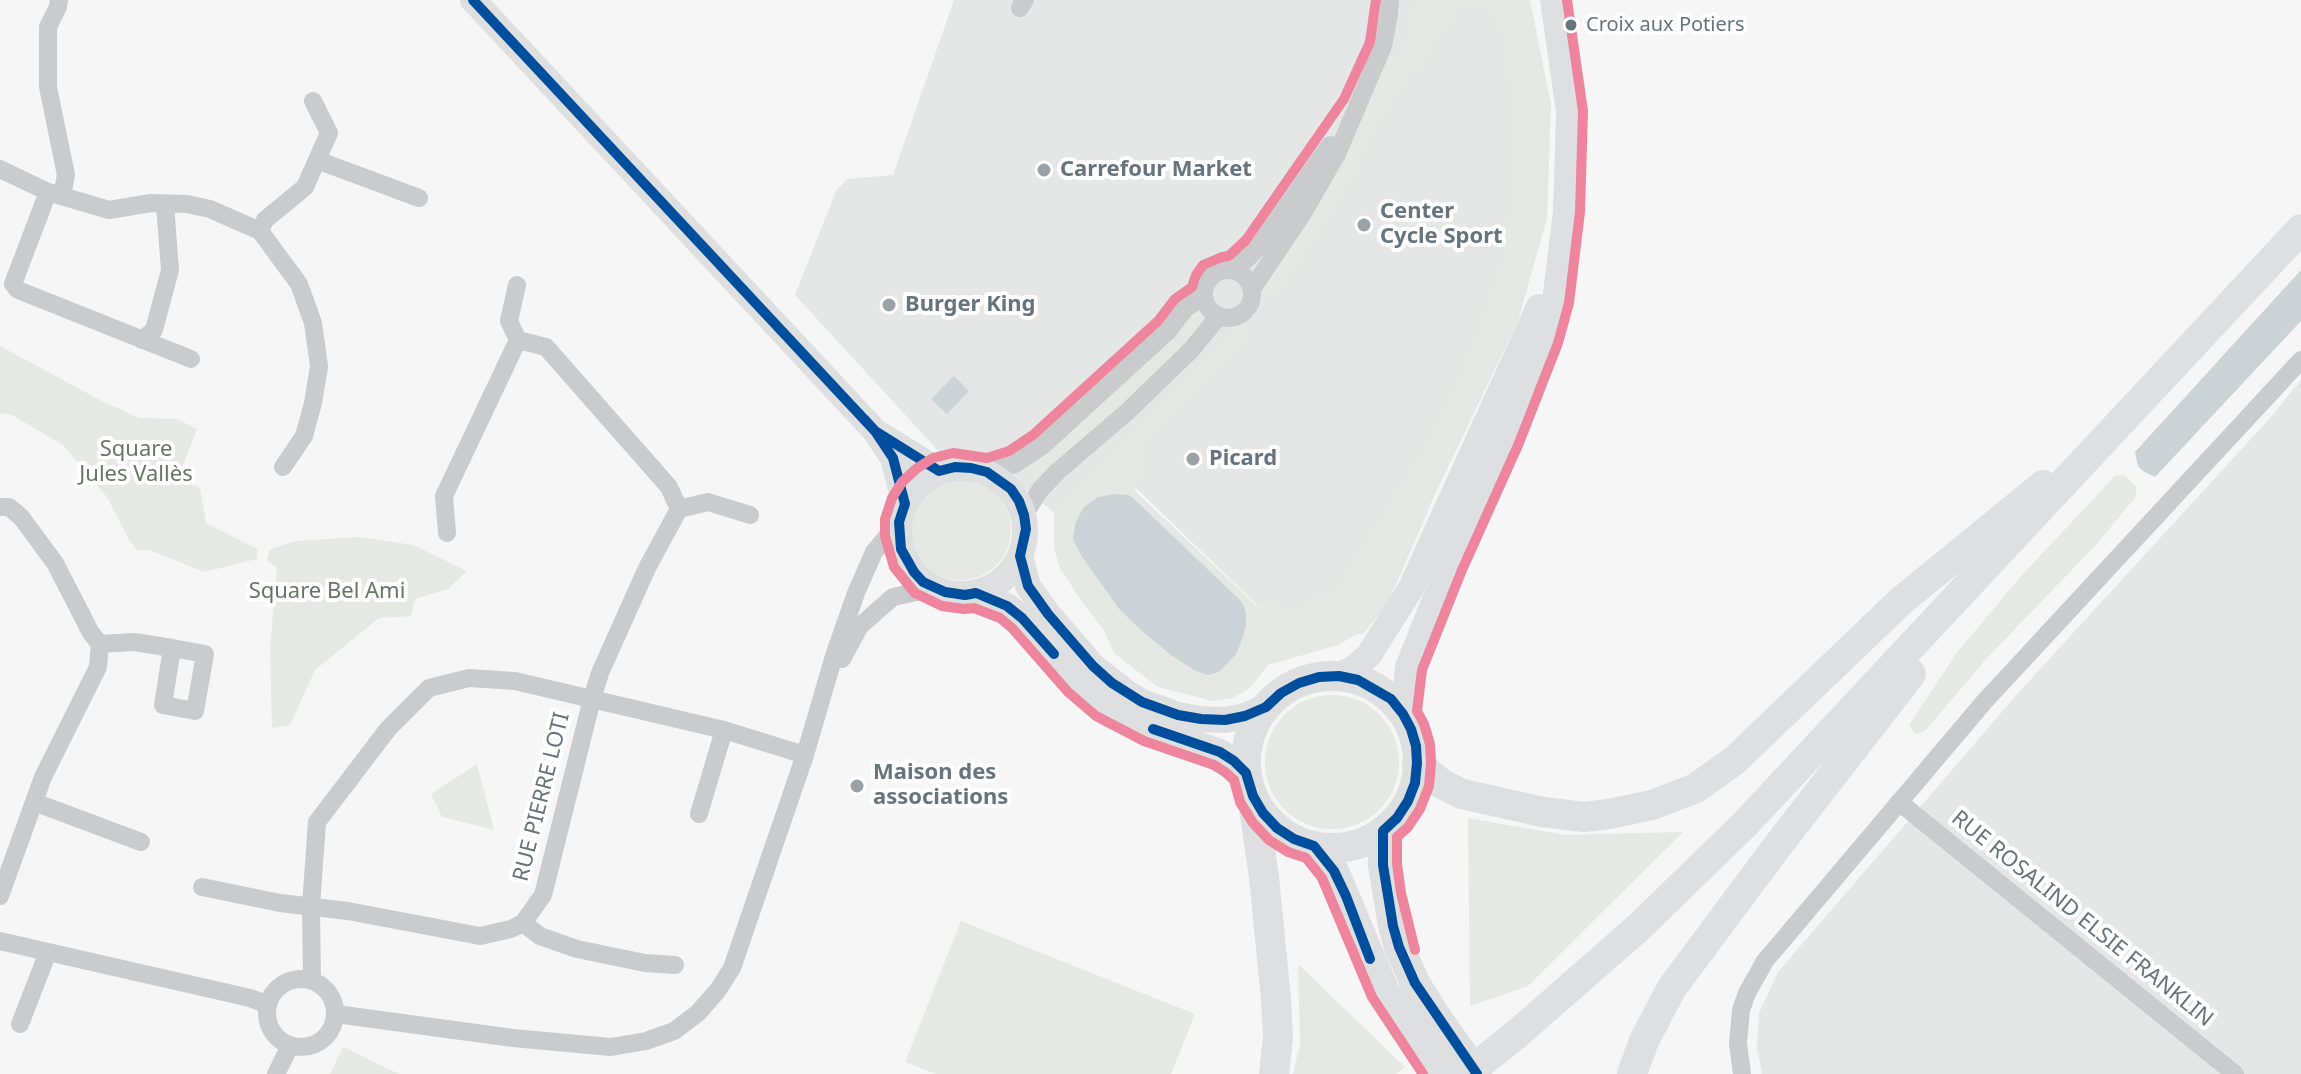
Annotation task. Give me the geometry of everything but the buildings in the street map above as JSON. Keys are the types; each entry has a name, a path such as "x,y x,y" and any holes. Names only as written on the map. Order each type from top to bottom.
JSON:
{"main road":[{"path":"473,0 875,431 893,458 902,513 901,549 906,561 923,582 955,594 976,593 1002,580 1020,556 1026,529 1019,501 1011,489 987,472 955,467 939,471 919,485 902,513"},
{"path":"1403,714 1408,667 1417,641 1506,438 1545,338 1555,301 1566,212 1569,111 1553,0"},
{"path":"1467,1074 1639,927 1745,824 2301,229"},
{"path":"1339,676 1369,655 1411,588 1529,330 1558,259"},
{"path":"1417,763 1442,784 1462,794 1543,812 1584,817 1652,805 1696,788 1735,760 1901,601 2043,484 2142,382 2198,339"},
{"path":"1632,1074 1644,1041 1671,989 1888,701 2115,441 2165,391 2198,339"},
{"path":"875,431 939,471"},
{"path":"1020,556 1028,586 1048,614 1093,666 1127,693 1167,711 1201,719 1225,720 1266,707"},
{"path":"976,593 1007,606 1022,618 1078,682 1104,704 1150,728 1220,752 1234,761 1250,784 1263,813 1277,828 1294,839 1314,846 1350,846 1383,831 1397,818 1415,783 1417,763 1416,746 1403,714 1391,699 1358,680 1339,676 1319,677 1281,693 1266,707 1249,738 1246,756 1250,784 1264,877 1276,999 1278,1038 1274,1074"},
{"path":"1383,831 1383,865 1390,911 1407,968 1477,1074"},
{"path":"1314,846 1334,871 1384,990 1440,1074"}],"street":[{"path":"59,0 48,27 48,87 66,175 13,284 18,290 191,359"},
{"path":"1252,289 1245,277 1226,270 1212,276 1204,295 1209,307 1219,316 1227,318 1242,313 1250,302 1252,289 1303,213 1337,154 1383,46 1390,0"},
{"path":"260,231 265,220 305,187 329,133 313,101"},
{"path":"1234,271 1257,249 1356,106"},
{"path":"317,160 419,198"},
{"path":"0,169 55,194 109,210 151,203 187,204 210,209 260,231 299,284 313,323 319,366 304,436 283,467"},
{"path":"142,340 154,330 170,270 165,205"},
{"path":"517,285 509,321 518,340"},
{"path":"987,472 1015,464 1042,446 1168,331 1185,309 1204,295"},
{"path":"1024,515 1048,481 1127,412 1191,350 1219,316"},
{"path":"518,340 546,347 669,487 679,509"},
{"path":"447,533 444,496 518,340"},
{"path":"1742,1074 1738,1028 1741,1010 1765,961 1984,702 2301,360"},
{"path":"312,980 311,906 317,822 388,729 429,688 469,678 515,681 592,699 623,619 679,509 708,502 750,515"},
{"path":"0,507 9,507 21,517 55,563 91,633 100,644 98,667 43,777 0,896"},
{"path":"336,1014 498,1036 611,1047 646,1041 674,1031 698,1013 732,968 805,755 856,593 874,552 902,513"},
{"path":"820,709 860,626 893,597 935,588"},
{"path":"100,644 134,642 172,648"},
{"name":"RUE PIERRE LOTI","path":"523,923 543,895 592,699 724,730 805,755"},
{"path":"699,814 724,730"},
{"path":"34,802 141,842"},
{"name":"RUE ROSALIND ELSIE FRANKLIN","path":"1899,802 2235,1074"},
{"path":"202,887 480,936 523,923 540,936 577,949 645,963 675,965"},
{"path":"0,941 250,998 268,1005"},
{"path":"20,1024 48,952"},
{"path":"290,980 312,980 321,985 329,993 336,1014 334,1025 321,1042 300,1048 290,1046 274,1034 267,1015 272,994 290,980"},
{"path":"276,1074 290,1046"}],"shaded area":[{"path":"954,0 1530,0 1551,105 1547,218 1518,321 1436,492 1394,589 1384,608 1363,634 1318,635 1278,625 1109,462 1057,515 993,462 943,456 795,295 836,191 847,179 893,175"},
{"path":"2301,270 2301,321 2155,477 2143,471 2138,466 2135,452"},
{"path":"954,376 969,391 947,414 931,399"},
{"path":"2301,380 2301,1074 1762,1074 1757,1048 1759,1013 1778,972 2019,692 2270,418"},
{"path":"1116,494 1132,497 1242,602 1246,627 1236,654 1219,672 1208,675 1196,671 1142,631 1120,610 1082,557 1073,539 1075,524 1083,508 1098,497"}],"green space":[{"path":"1416,0 1529,0 1547,107 1544,215 1514,319 1420,516 1383,604 1367,628 1338,645 1268,665 1250,688 1233,698 1212,701 1158,687 1115,654 1103,629 1060,568 1054,549 1054,508 1232,331 1243,326 1246,341 1140,450 1143,478 1134,490 1258,607 1267,597 1289,607 1303,606 1320,593 1329,599 1427,443 1468,359 1501,264 1516,180 1512,106 1503,36 1495,17 1487,9 1474,4 1457,5 1459,17 1446,26 1419,71 1414,69 1389,106 1358,161 1358,171 1274,302 1264,295 1265,280 1330,178 1390,53 1401,54"},
{"path":"1201,312 1206,319 1189,342 1176,332 1185,319"},
{"path":"1171,338 1184,349 1037,482 1027,468 1070,435 1076,420"},
{"name":"Square Jules Vallès","path":"0,346 139,418 177,419 197,429 178,478 200,488 206,523 257,549 257,559 204,572 150,550 137,550 107,497 63,445 12,415 0,413"},
{"path":"2124,475 2137,487 2135,498 2093,548 1986,659 1925,731 1916,734 1909,725 1958,651 2023,574 2115,476"},
{"path":"961,480 980,484 997,494 1007,511 1011,530 1007,549 997,566 980,576 961,580 942,576 925,566 915,549 911,530 915,511 925,494 942,484"},
{"name":"Square Bel Ami","path":"359,537 413,545 467,571 448,589 415,599 411,616 379,618 315,670 290,725 272,728 270,648 277,568 267,560 269,550 295,541"},
{"path":"1332,695 1358,700 1380,714 1394,736 1399,762 1394,788 1380,810 1358,824 1332,829 1306,824 1284,810 1270,788 1265,762 1270,736 1284,714 1306,700"},
{"path":"477,764 494,830 442,817 431,794"},
{"path":"1468,818 1565,835 1683,832 1528,986 1470,1006"},
{"path":"961,921 1195,1014 1171,1074 936,1074 905,1062"},
{"path":"1298,964 1405,1067 1396,1074 1293,1074 1300,1044"},
{"path":"343,1047 399,1074 330,1074"}],"transit line":[{"path":"473,0 875,431 939,471 955,467 971,468 987,472 1011,489 1024,515 1026,529 1020,556 1028,586 1093,666 1112,683 1142,702 1178,715 1201,719 1225,720 1245,716 1266,707 1281,693 1299,683 1319,677 1339,676 1358,680 1391,699 1411,729 1417,763 1415,783 1408,801 1397,818 1383,831 1383,865 1393,926 1415,983 1477,1074"},
{"path":"1376,0 1370,42 1344,99 1246,240 1229,256 1203,265 1192,287 1175,299 1158,321 1033,435 1009,451 987,458 953,453 933,458 916,469 902,482 892,498 885,519 885,536 894,567 915,593 942,606 974,608 1000,618 1068,692 1096,716 1144,741 1214,765 1234,780 1240,802 1253,823 1269,840 1288,852 1306,858 1322,878 1372,997 1423,1074"},
{"path":"1415,950 1401,893 1397,837 1420,809 1429,786 1430,744 1417,711 1422,670 1462,570 1519,443 1558,343 1569,303 1580,212 1583,111 1567,0"},
{"path":"864,419 893,458 905,504 899,522 901,549 914,572 923,582 945,592 976,593 1007,606 1054,654"},
{"path":"1153,729 1220,752 1246,773 1253,796 1263,813 1277,828 1294,839 1314,846 1334,871 1370,959"}],"place":[{"name":"Croix aux Potiers","path":"1571,25"},
{"name":"Carrefour Market","path":"1044,170"},
{"name":"Center Cycle Sport","path":"1364,225"},
{"name":"Burger King","path":"889,305"},
{"name":"Picard","path":"1193,459"},
{"name":"Maison des associations","path":"857,786"}]}
